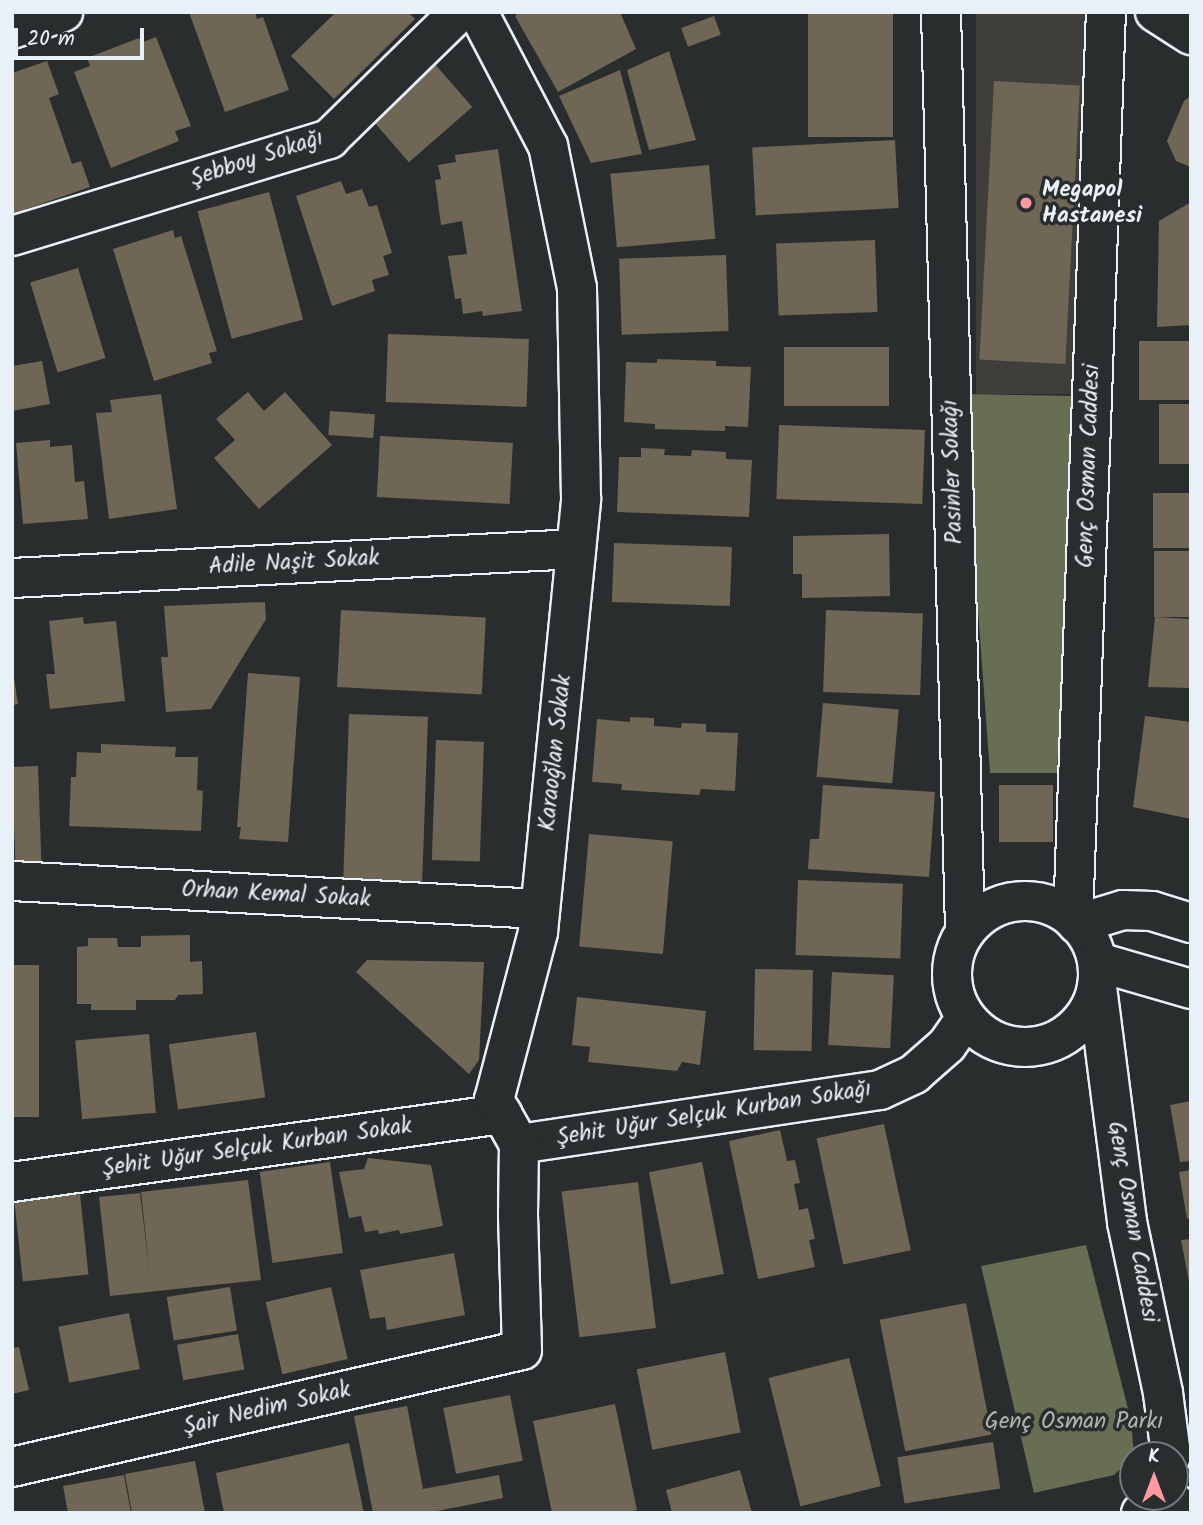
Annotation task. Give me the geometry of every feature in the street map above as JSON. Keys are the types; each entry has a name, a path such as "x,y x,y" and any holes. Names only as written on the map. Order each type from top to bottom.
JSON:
{"street":[{"path":"12,29 63,12"},
{"name":"Şebboy Sokağı","path":"12,236 329,139 460,12"},
{"name":"Karaoğlan Sokak","path":"478,12 548,146 577,288 582,498 538,932 494,1100 510,1129 517,1215 522,1350"},
{"name":"Pasinler Sokağı","path":"941,12 965,931"},
{"name":"Genç Osman Caddesi","path":"1075,921 1105,12"},
{"path":"1155,12 1191,35"},
{"name":"Adile Naşit Sokak","path":"12,578 576,549"},
{"name":"Orhan Kemal Sokak","path":"12,881 540,909"},
{"path":"1028,901 1052,906 1075,921 1090,939 1098,975 1089,1011 1073,1030 1051,1043 1026,1048 1003,1045 983,1035 966,1018 955,997 951,975 954,952 965,931 982,915 1003,904 1015,902 1028,901"},
{"path":"1075,921 1124,909 1152,911 1191,923"},
{"path":"1098,975 1191,989"},
{"name":"Genç Osman Caddesi","path":"1098,975 1127,1223 1163,1393 1169,1441"},
{"name":"Şehit Uğur Selçuk Kurban Sokağı","path":"510,1129 880,1090 914,1074 947,1045 966,1018"},
{"name":"Şehit Uğur Selçuk Kurban Sokak","path":"12,1182 510,1129"},
{"name":"Şair Nedim Sokak","path":"12,1467 522,1350"}],"shaded area":[{"name":"Megapol Hastanesi","path":"976,12 1087,12 1087,394 976,394"}],"green space":[{"path":"962,394 1078,396 1057,773 990,773"},
{"name":"Genç Osman Parkı","path":"1086,1245 1131,1420 1133,1441 1119,1441 1119,1470 1114,1475 1034,1493 981,1266"}],"building":[{"path":"192,12 255,12 257,19 263,17 289,90 225,112 190,15"},
{"path":"336,12 408,12 415,19 334,99 291,56"},
{"path":"520,12 620,12 636,49 558,92 515,16"},
{"path":"808,12 893,12 893,137 808,137"},
{"path":"714,16 721,35 688,47 681,28"},
{"path":"156,37 191,126 175,131 179,141 111,168 74,72 90,66 87,58 139,38 141,43"},
{"path":"669,51 696,140 649,150 627,70"},
{"path":"427,55 472,107 409,162 364,110"},
{"path":"47,61 59,94 49,98 72,164 81,161 90,187 12,214 12,73"},
{"path":"620,70 642,154 591,163 559,96"},
{"path":"994,81 1080,86 1065,364 979,360"},
{"path":"1191,96 1191,167 1176,161 1167,141 1184,101"},
{"path":"895,140 899,208 756,215 752,147"},
{"path":"498,149 522,311 483,316 482,311 463,314 461,298 455,299 448,256 467,254 462,221 441,225 435,180 441,179 438,165 456,162 455,155"},
{"path":"709,165 715,239 617,247 610,174"},
{"path":"341,181 346,194 362,189 369,207 377,205 392,253 383,256 389,275 372,280 375,291 332,306 296,196"},
{"path":"269,192 303,320 232,339 198,211"},
{"path":"1191,202 1191,325 1157,327 1159,221"},
{"path":"173,230 175,238 181,236 217,351 209,353 212,363 154,381 113,249"},
{"path":"875,240 878,312 779,315 776,243"},
{"path":"726,255 729,331 622,335 619,259"},
{"path":"78,268 105,358 58,373 30,283"},
{"path":"388,334 529,339 527,407 386,402"},
{"path":"1139,341 1191,341 1191,400 1139,400"},
{"path":"784,347 889,347 889,406 784,406"},
{"path":"657,359 716,361 716,366 751,367 748,427 725,426 725,431 655,429 655,424 624,422 626,362 657,363"},
{"path":"42,361 50,404 12,411 12,366"},
{"path":"248,392 264,411 285,392 332,445 259,509 214,458 235,440 216,419"},
{"path":"161,394 177,509 109,519 96,413 112,412 110,400"},
{"path":"1159,404 1191,404 1191,464 1159,464"},
{"path":"330,411 375,414 373,438 328,435"},
{"path":"779,425 925,430 922,504 776,499"},
{"path":"380,436 513,443 510,504 377,497"},
{"path":"50,440 50,447 72,445 75,482 84,481 88,519 23,524 16,443"},
{"path":"641,448 665,449 664,455 691,456 692,450 726,452 726,459 752,460 749,517 617,512 619,457 641,457"},
{"path":"1153,493 1191,493 1191,548 1153,548"},
{"path":"889,534 890,596 802,598 802,574 793,574 793,536"},
{"path":"614,543 732,547 730,606 612,602"},
{"path":"1154,551 1191,551 1191,617 1154,617"},
{"path":"265,602 266,619 211,709 166,712 161,657 168,657 164,606"},
{"path":"341,610 486,618 482,694 337,687"},
{"path":"826,610 923,613 920,695 823,692"},
{"path":"83,617 84,624 116,621 125,701 50,709 46,674 55,674 49,621"},
{"path":"1155,617 1191,619 1191,688 1148,687"},
{"path":"12,665 18,704 12,705"},
{"path":"248,673 300,677 288,842 239,839 241,827 237,827"},
{"path":"823,703 899,710 892,783 817,777"},
{"path":"349,714 428,717 422,894 343,891"},
{"path":"1145,716 1191,722 1191,819 1133,807"},
{"path":"630,717 654,718 654,726 681,728 682,723 706,724 706,732 738,733 735,791 701,789 699,795 621,790 622,784 592,782 597,719 630,722"},
{"path":"436,740 484,742 480,862 432,860"},
{"path":"101,744 176,747 175,757 198,757 197,790 203,791 201,831 69,826 71,777 76,777 77,752 101,753"},
{"path":"38,766 41,865 15,866 12,767"},
{"path":"823,785 935,792 929,877 808,869 810,839 819,839"},
{"path":"999,785 1053,785 1053,842 999,842"},
{"path":"589,834 673,841 663,954 579,947"},
{"path":"798,880 903,884 900,959 795,955"},
{"path":"190,935 190,962 202,961 203,994 178,995 175,1000 136,1000 136,1010 91,1010 91,1004 77,1004 77,947 88,946 88,938 117,938 118,947 141,947 141,936"},
{"path":"367,960 484,962 479,1060 469,1074 356,972"},
{"path":"12,965 39,965 39,1117 12,1117"},
{"path":"755,969 813,970 812,1051 754,1050"},
{"path":"832,972 894,975 890,1048 828,1045"},
{"path":"577,997 706,1011 700,1065 682,1062 677,1071 588,1062 590,1047 572,1045"},
{"path":"256,1032 265,1097 178,1110 169,1044"},
{"path":"149,1034 156,1113 82,1119 75,1040"},
{"path":"1191,1101 1191,1161 1180,1162 1170,1105"},
{"path":"884,1124 911,1250 843,1265 817,1138"},
{"path":"780,1130 787,1161 795,1160 800,1183 794,1184 799,1210 808,1208 815,1239 809,1240 815,1267 758,1279 729,1141"},
{"path":"368,1158 431,1165 443,1226 400,1234 399,1230 379,1234 378,1230 365,1232 361,1216 349,1218 339,1172 364,1169"},
{"path":"330,1162 343,1253 272,1263 260,1172"},
{"path":"702,1162 724,1274 671,1284 649,1172"},
{"path":"1191,1170 1191,1218 1187,1219 1179,1172"},
{"path":"248,1180 261,1280 110,1296 99,1197 140,1193 150,1276 141,1192"},
{"path":"638,1182 656,1328 579,1337 562,1191"},
{"path":"80,1194 88,1275 23,1281 14,1201"},
{"path":"1191,1239 1191,1281 1189,1282 1181,1240"},
{"path":"454,1253 465,1315 387,1330 385,1317 370,1319 360,1270"},
{"path":"230,1287 237,1330 174,1340 167,1297"},
{"path":"331,1287 348,1359 282,1374 266,1302"},
{"path":"966,1303 992,1435 905,1451 880,1320"},
{"path":"129,1313 140,1369 69,1383 58,1327"},
{"path":"238,1334 244,1369 183,1380 177,1345"},
{"path":"19,1347 29,1390 12,1394 12,1348"},
{"path":"725,1352 741,1432 652,1450 637,1369"},
{"path":"849,1358 881,1486 800,1506 768,1378"},
{"path":"510,1395 523,1461 456,1474 443,1408"},
{"path":"615,1404 637,1510 623,1513 552,1513 533,1421"},
{"path":"407,1406 423,1489 499,1475 503,1498 427,1513 373,1513 354,1416"},
{"path":"993,1442 1000,1488 905,1504 897,1457"},
{"path":"349,1443 364,1513 224,1513 216,1473"},
{"path":"195,1461 205,1513 132,1513 125,1474"},
{"path":"740,1470 752,1513 672,1513 666,1490"},
{"path":"124,1475 131,1513 68,1513 63,1486"}],"place":[{"name":"Megapol Hastanesi","path":"1026,203"}]}
